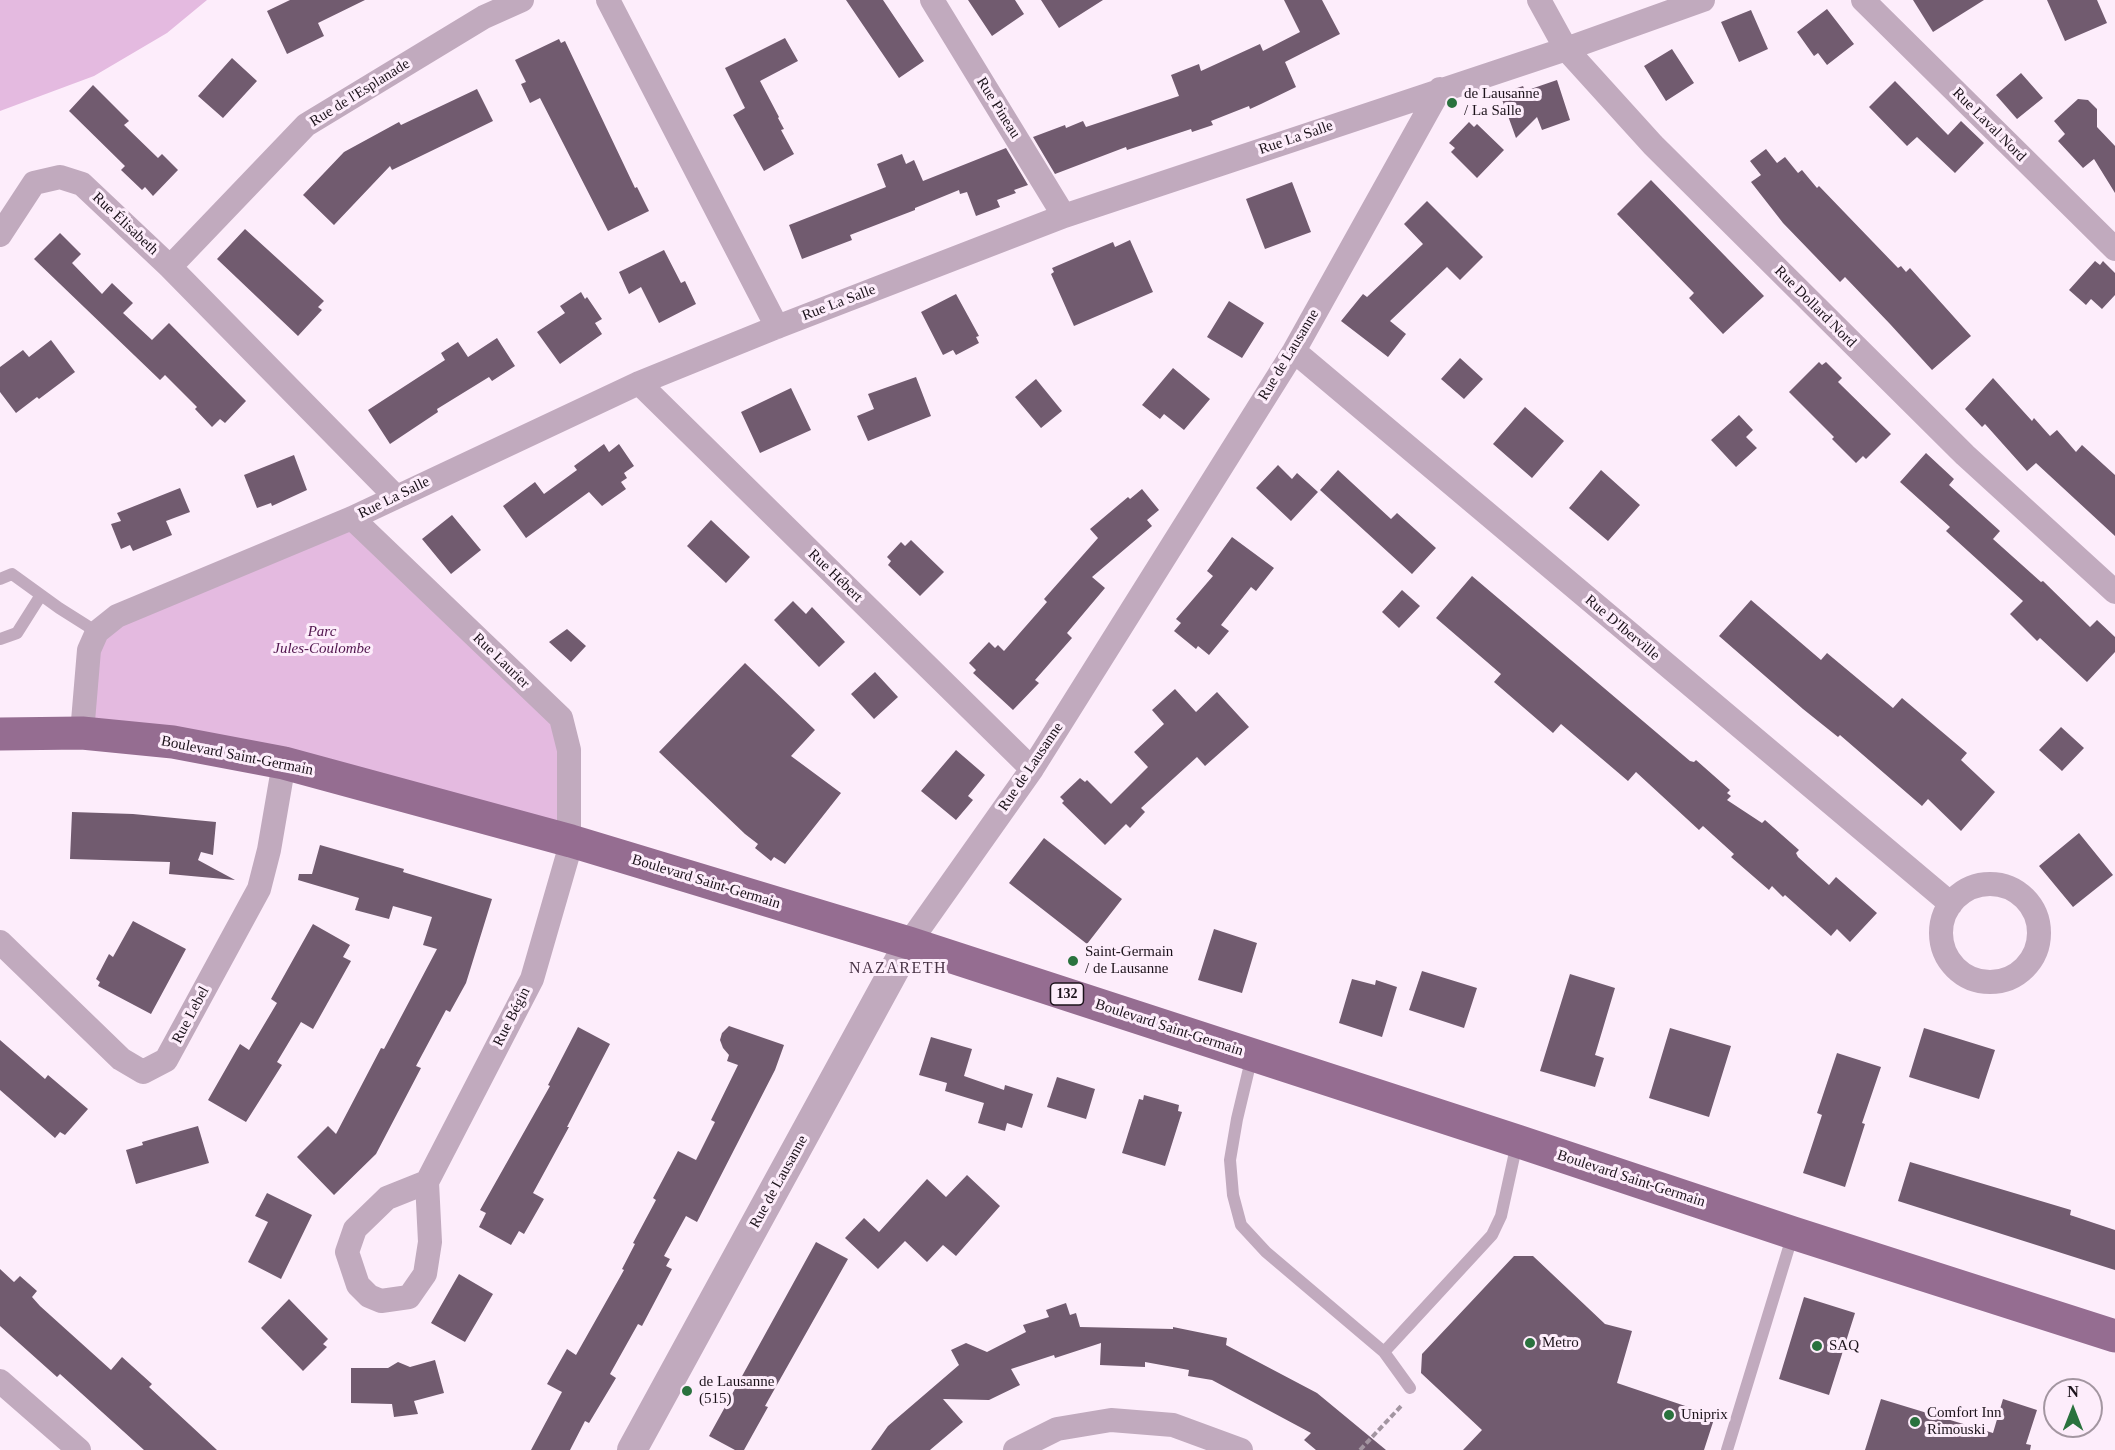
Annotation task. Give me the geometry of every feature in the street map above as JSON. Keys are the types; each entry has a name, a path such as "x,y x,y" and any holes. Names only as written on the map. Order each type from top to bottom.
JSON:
{"main road":[{"name":"Boulevard Saint-Germain","path":"0,734 82,733 173,742 284,763 571,841 909,943 1793,1233 2115,1336"}],"street":[{"name":"Rue de l'Esplanade","path":"170,267 306,125 484,17 522,0"},
{"path":"608,0 777,327"},
{"name":"Rue Pineau","path":"932,0 1064,216"},
{"name":"Rue Dollard Nord","path":"1539,0 1566,49 1653,145 1956,447 2115,592"},
{"name":"Rue La Salle","path":"97,632 117,616 352,518 394,496 639,383 777,327 1064,216 1440,89 1566,49 1703,0"},
{"name":"Rue Laval Nord","path":"1863,0 2115,249"},
{"name":"Rue de Lausanne","path":"632,1450 909,943 1032,769 1294,351 1440,89"},
{"name":"Rue Élisabeth","path":"0,235 34,183 60,177 82,184 170,267"},
{"path":"170,267 394,496"},
{"name":"Rue D'Iberville","path":"1294,351 1951,904"},
{"name":"Rue Hébert","path":"639,383 1032,769"},
{"name":"Rue Laurier","path":"352,518 561,718 569,750 571,841"},
{"path":"82,733 88,650 97,632"},
{"name":"Rue Lebel","path":"0,942 121,1059 142,1072 166,1060 259,889 269,850 284,763"},
{"name":"Rue Bégin","path":"427,1182 532,979 571,841"},
{"path":"1992,884 2008,888 2022,896 2032,908 2039,931 2035,954 2026,967 2013,977 1997,982 1981,982 1966,976 1953,965 1945,951 1941,935 1943,919 1951,904 1962,893 1977,886 1992,884"},
{"path":"427,1182 430,1242 425,1274 409,1297 381,1301 369,1296 358,1284 347,1252 355,1229 387,1198 427,1182"},
{"path":"0,1381 79,1450"},
{"path":"1015,1450 1057,1429 1112,1420 1173,1425 1241,1450"}],"lane":[{"path":"0,579 12,574 97,632"},
{"path":"0,639 17,633 41,595"},
{"path":"1252,1055 1230,1160 1233,1195 1241,1225 1266,1252 1384,1352 1410,1388"},
{"path":"1384,1352 1492,1235 1501,1216 1517,1141"},
{"path":"1727,1450 1793,1233"}],"path":[{"path":"1360,1450 1402,1405 1410,1388"}],"green space":[{"path":"0,0 207,0 167,33 94,76 0,111"},
{"name":"Parc Jules-Coulombe","path":"352,518 561,718 571,841 82,733 97,632"}],"building":[{"path":"290,0 365,0 318,23 324,36 287,54 267,11"},
{"path":"846,0 883,0 924,61 899,78"},
{"path":"968,0 1015,0 1024,14 992,36"},
{"path":"1041,0 1103,0 1059,28"},
{"path":"1284,0 1322,0 1340,34 1285,62 1296,87 1250,109 1249,106 1211,121 1213,125 1192,132 1191,129 1127,150 1126,147 1055,174 1033,137 1083,121 1086,127 1179,96 1171,75 1199,64 1201,71 1260,44 1263,51 1300,32"},
{"path":"1913,0 1984,0 1933,32"},
{"path":"2047,0 2097,0 2107,23 2065,41"},
{"path":"1827,9 1854,44 1827,65 1818,53 1814,56 1797,32"},
{"path":"1751,10 1768,49 1739,62 1721,22"},
{"path":"785,38 798,61 760,81 779,117 784,129 781,130 794,154 764,171 733,115 745,108 725,68"},
{"path":"559,39 561,43 565,41 635,188 637,187 649,211 608,231 540,98 530,103 521,84 526,82 515,60"},
{"path":"1672,49 1694,83 1666,101 1644,66"},
{"path":"232,58 257,81 223,118 198,96"},
{"path":"2021,73 2043,98 2017,119 1996,95"},
{"path":"1557,80 1570,120 1542,130 1537,117 1516,138 1500,94 1523,86 1525,91"},
{"path":"1895,81 1948,135 1961,121 1984,143 1955,173 1917,137 1907,146 1869,107"},
{"path":"93,85 129,121 124,125 158,158 162,154 178,170 153,196 145,187 142,190 121,170 125,166 69,111"},
{"path":"477,89 493,121 392,170 390,166 334,225 303,195 344,152 399,122 401,125"},
{"path":"2078,99 2088,100 2097,109 2097,127 2115,146 2115,193 2094,159 2083,168 2058,141 2065,134 2054,121"},
{"path":"1469,122 1474,127 1477,124 1504,150 1477,178 1451,152 1455,148 1449,143"},
{"path":"1006,148 1028,185 1014,190 1016,193 997,200 1000,207 976,216 967,192 960,194 959,190 850,235 852,240 802,259 789,225 886,187 877,164 902,154 906,164 914,160 923,181"},
{"path":"1766,149 1777,163 1785,157 1798,173 1802,170 1817,188 1819,186 1898,268 1901,266 1906,272 1910,268 1971,336 1932,370 1845,277 1840,282 1783,223 1751,182 1761,175 1750,161"},
{"path":"1651,180 1764,296 1723,334 1689,298 1694,293 1617,214"},
{"path":"1292,182 1311,232 1265,249 1246,199"},
{"path":"1427,201 1483,257 1460,280 1447,267 1390,321 1406,334 1388,357 1341,321 1363,294 1367,297 1423,244 1404,224"},
{"path":"245,229 324,301 318,307 322,310 298,336 217,259"},
{"path":"60,233 81,254 72,263 102,294 112,283 133,303 123,313 152,340 169,323 246,401 225,423 220,419 212,427 195,409 197,407 165,375 160,380 34,259"},
{"path":"1130,240 1153,292 1074,326 1051,274 1054,272 1052,268 1113,242 1115,247"},
{"path":"664,250 681,283 685,281 696,304 659,323 641,287 629,294 619,272"},
{"path":"2095,261 2100,265 2103,261 2115,273 2115,295 2102,309 2091,299 2086,305 2069,290"},
{"path":"581,292 602,319 595,323 602,334 560,364 537,332 565,313 560,306"},
{"path":"956,294 979,336 976,337 979,343 956,355 953,350 943,355 921,312"},
{"path":"1229,301 1264,323 1242,358 1207,337"},
{"path":"497,338 515,366 492,381 489,377 437,409 438,412 390,444 368,410 445,360 441,353 458,342 468,357"},
{"path":"51,340 75,372 16,413 0,392 0,367 23,350 29,357"},
{"path":"1460,358 1483,379 1464,399 1441,379"},
{"path":"1819,362 1822,365 1826,362 1842,378 1838,382 1891,434 1866,459 1863,456 1856,463 1832,439 1834,437 1789,392"},
{"path":"1173,368 1210,399 1184,430 1164,414 1160,419 1142,405"},
{"path":"916,377 931,416 868,441 857,416 874,409 868,394"},
{"path":"1993,378 2032,421 2034,418 2050,436 2057,430 2076,452 2082,445 2115,475 2115,536 2036,463 2027,471 1985,424 1982,427 1965,409"},
{"path":"1036,379 1062,411 1041,428 1015,397"},
{"path":"791,388 811,430 760,453 741,412"},
{"path":"1525,407 1564,441 1532,478 1493,444"},
{"path":"1739,415 1753,430 1746,437 1757,448 1736,467 1711,440"},
{"path":"604,444 609,452 619,444 634,466 624,473 627,478 621,482 626,489 602,506 589,492 526,538 503,506 535,482 544,494 577,470 574,466"},
{"path":"1926,453 1954,479 1949,485 2000,531 1993,539 2041,582 2043,581 2090,627 2097,620 2115,637 2115,652 2087,682 2040,638 2037,641 2010,614 2023,601 1946,531 1950,527 1900,482"},
{"path":"294,455 307,490 272,506 271,503 257,508 244,475"},
{"path":"1278,465 1292,479 1297,473 1318,492 1291,521 1256,488"},
{"path":"1338,470 1391,519 1397,513 1436,548 1412,574 1320,490"},
{"path":"1601,470 1640,505 1608,541 1569,508"},
{"path":"180,488 190,512 166,521 172,535 133,551 130,545 121,549 111,524 121,521 117,513"},
{"path":"1142,489 1159,510 1147,520 1152,526 1092,577 1105,588 1067,633 1072,638 1035,680 1039,683 1013,710 973,673 976,670 969,663 989,642 995,648 998,645 1004,651 1047,602 1044,599 1098,538 1090,529 1128,497 1130,499"},
{"path":"452,515 481,550 451,574 422,539"},
{"path":"711,520 750,557 726,583 687,546"},
{"path":"1232,537 1274,568 1256,591 1251,587 1221,625 1229,631 1209,655 1198,646 1196,649 1174,631 1181,623 1176,619 1213,576 1207,571"},
{"path":"911,540 944,572 920,596 888,565 891,561 887,557 901,542 905,546"},
{"path":"1472,576 1690,761 1696,760 1730,790 1727,793 1731,796 1727,800 1762,823 1765,820 1799,850 1796,853 1798,857 1829,885 1836,877 1877,913 1850,942 1837,929 1831,936 1785,895 1783,897 1772,886 1769,890 1731,857 1734,854 1703,826 1699,830 1636,772 1628,781 1561,724 1553,733 1494,682 1501,674 1436,618"},
{"path":"1402,590 1420,606 1399,628 1382,612"},
{"path":"1751,600 1821,660 1827,653 1893,708 1902,698 1967,753 1961,760 1995,792 1961,831 1928,799 1922,806 1840,735 1838,737 1803,709 1719,636"},
{"path":"793,601 806,614 812,607 845,642 819,667 774,620"},
{"path":"567,629 586,646 571,662 549,642"},
{"path":"745,663 815,730 791,756 841,793 785,864 774,857 771,861 755,848 758,844 659,752"},
{"path":"875,672 898,697 874,719 851,694"},
{"path":"1175,689 1196,712 1217,692 1249,727 1205,766 1197,757 1141,808 1145,812 1130,828 1126,824 1105,845 1062,803 1064,801 1060,797 1080,778 1085,782 1087,780 1111,804 1148,767 1134,752 1164,724 1152,710"},
{"path":"2061,727 2084,748 2062,771 2039,750"},
{"path":"956,750 985,775 968,796 973,800 956,820 921,791"},
{"path":"72,812 133,814 216,822 213,855 201,852 198,860 235,880 169,874 170,862 70,859"},
{"path":"2079,833 2113,875 2073,907 2039,866"},
{"path":"1044,838 1122,899 1087,944 1009,883"},
{"path":"320,845 404,869 403,872 492,899 466,983 450,1012 446,1010 416,1066 421,1068 376,1154 334,1195 297,1157 328,1126 336,1134 437,949 423,945 432,917 393,906 389,919 355,910 359,898 298,880 299,874 312,874"},
{"path":"133,921 186,949 151,1014 98,986 100,982 96,979 109,954 113,957"},
{"path":"313,924 350,945 343,957 351,961 313,1029 301,1022 277,1062 282,1065 246,1122 208,1100 240,1044 249,1050 277,1003 271,999"},
{"path":"1214,929 1257,943 1242,993 1198,980"},
{"path":"1422,971 1477,988 1464,1028 1409,1010"},
{"path":"1570,974 1615,988 1595,1055 1604,1058 1595,1087 1540,1071"},
{"path":"1352,979 1375,985 1376,980 1397,987 1382,1037 1339,1023"},
{"path":"729,1026 784,1045 775,1070 697,1222 686,1216 664,1256 670,1259 666,1266 672,1269 642,1326 638,1324 610,1374 616,1378 589,1423 585,1421 570,1450 531,1450 562,1392 547,1384 567,1349 576,1355 624,1270 622,1269 635,1244 633,1243 656,1200 653,1198 678,1151 696,1160 715,1122 711,1120 738,1065 727,1061 729,1055 720,1040 722,1033"},
{"path":"578,1027 610,1044 533,1193 544,1199 524,1234 519,1231 511,1245 479,1227 486,1213 480,1210 550,1086 548,1085"},
{"path":"1670,1028 1731,1046 1709,1117 1649,1098"},
{"path":"1924,1028 1995,1050 1979,1099 1909,1077"},
{"path":"931,1037 972,1049 964,1076 1004,1090 1005,1085 1033,1094 1022,1128 1007,1123 1005,1131 978,1123 984,1103 945,1091 947,1083 919,1075"},
{"path":"0,1040 45,1079 48,1075 88,1109 65,1135 60,1132 55,1138 0,1090"},
{"path":"1837,1053 1881,1067 1862,1123 1865,1124 1845,1187 1803,1173 1822,1115 1817,1113"},
{"path":"1057,1077 1095,1089 1086,1119 1047,1107"},
{"path":"1144,1095 1179,1105 1178,1111 1182,1112 1165,1166 1122,1153 1139,1099 1143,1100"},
{"path":"198,1126 209,1163 136,1184 126,1150 143,1145 142,1142"},
{"path":"1910,1162 2071,1210 2070,1215 2115,1230 2115,1270 1898,1201"},
{"path":"967,1175 1000,1206 956,1256 943,1245 927,1262 905,1241 878,1269 845,1238 864,1218 879,1232 927,1179 946,1197"},
{"path":"267,1193 312,1215 281,1279 248,1262 268,1222 255,1216"},
{"path":"816,1242 848,1259 765,1406 768,1407 744,1450 735,1450 709,1436"},
{"name":"Metro","path":"1514,1256 1533,1256 1605,1324 1632,1331 1617,1383 1715,1416 1704,1450 1463,1450 1482,1430 1421,1373 1422,1354"},
{"path":"0,1269 14,1282 20,1276 37,1291 32,1297 40,1306 111,1370 122,1357 152,1384 149,1387 217,1450 144,1450 60,1374 57,1377 0,1326"},
{"path":"459,1274 493,1294 465,1342 431,1323"},
{"name":"SAQ","path":"1804,1297 1855,1313 1829,1395 1779,1379"},
{"path":"289,1299 328,1339 323,1344 327,1347 303,1371 261,1328"},
{"path":"1066,1303 1070,1315 1076,1313 1080,1327 1173,1329 1173,1327 1227,1338 1226,1345 1317,1393 1386,1450 1316,1450 1304,1440 1311,1433 1212,1380 1188,1376 1189,1370 1145,1362 1145,1367 1100,1365 1101,1343 1011,1369 1020,1385 989,1400 943,1399 963,1422 930,1450 871,1450 888,1426 959,1365 951,1350 966,1343 987,1352 1026,1332 1023,1325 1049,1317 1046,1310"},
{"path":"435,1360 444,1393 414,1401 418,1414 394,1417 392,1404 351,1403 351,1368 388,1368 398,1362 410,1367"},
{"name":"Comfort Inn Rimouski","path":"1881,1399 1993,1433 2003,1399 2037,1410 2026,1444 2031,1445 2030,1450 1865,1450"}],"place":[{"name":"de Lausanne / La Salle","path":"1452,103"},
{"name":"Saint-Germain / de Lausanne","path":"1073,961"},
{"name":"Metro","path":"1530,1343"},
{"name":"SAQ","path":"1817,1346"},
{"name":"de Lausanne (515)","path":"687,1391"},
{"name":"Uniprix","path":"1669,1415"},
{"name":"Comfort Inn Rimouski","path":"1915,1422"}],"district":[{"name":"NAZARETH","path":"898,969"}]}
